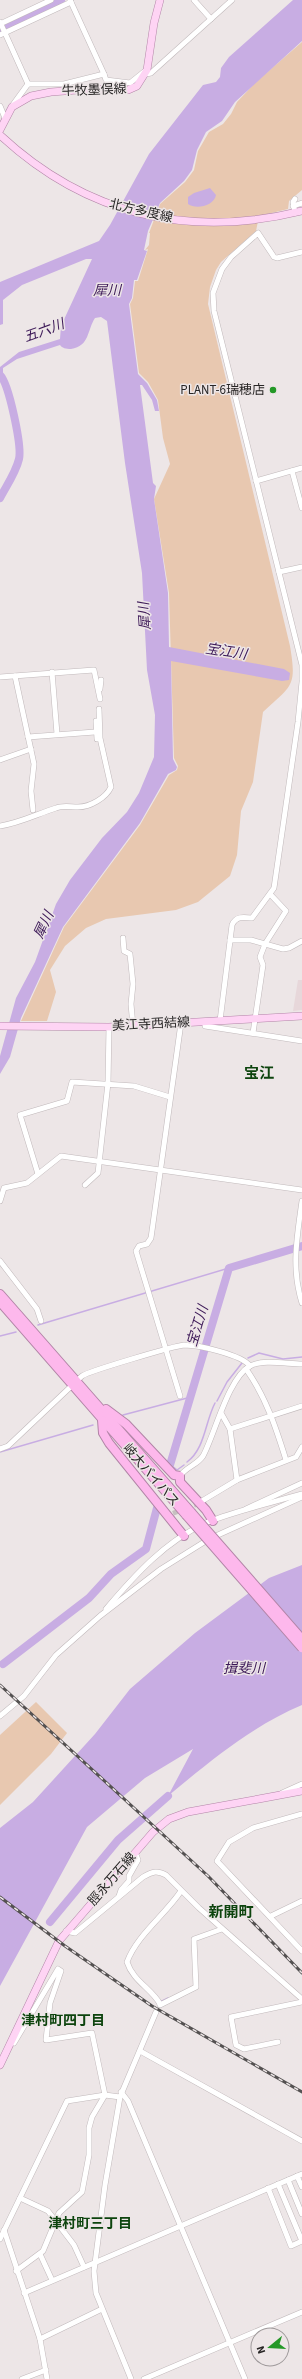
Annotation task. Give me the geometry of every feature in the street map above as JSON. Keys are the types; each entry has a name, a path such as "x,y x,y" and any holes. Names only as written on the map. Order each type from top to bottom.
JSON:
{"highway":[{"name":"岐大バイパス","path":"0,1294 75,1384 102,1420 302,1639"},
{"name":"岐大バイパス","path":"0,1302 75,1384 100,1407 188,1514 302,1648"},
{"path":"100,1407 106,1409 126,1424 174,1475 180,1476 180,1482 206,1510 213,1521"},
{"path":"102,1420 103,1433 108,1443 184,1536"}],"main road":[{"path":"146,72 157,1"},
{"name":"牛牧墨俣線","path":"0,130 12,107 31,96 51,92 92,89 133,89 140,83 146,72"},
{"name":"北方多度線","path":"0,135 17,151 50,176 86,196 124,210 174,220 204,222 266,219 297,210"},
{"name":"美江寺西結線","path":"3,1025 109,1027 254,1020 302,1016"},
{"name":"脛永万石線","path":"1,2064 50,1957 66,1931 158,1828 169,1819 188,1812 302,1791"}],"street":[{"path":"2,28 51,0"},
{"path":"194,0 211,19"},
{"path":"2,28 70,1 106,80 130,83 146,72 151,73 232,0"},
{"path":"2,28 28,84"},
{"path":"28,84 64,84 104,74"},
{"path":"12,107 28,84"},
{"path":"0,106 5,118"},
{"path":"295,199 297,210"},
{"path":"297,210 302,204"},
{"path":"220,1021 230,940 234,920 240,917 252,918 274,888 301,704 302,665 214,311 213,293 226,263 258,233 274,257 277,258 302,252"},
{"path":"256,481 302,468"},
{"path":"292,471 302,508"},
{"path":"279,572 302,567"},
{"path":"0,677 94,670 100,699"},
{"path":"52,672 57,734"},
{"path":"16,676 34,764 31,791 34,810"},
{"path":"101,680 99,709 95,732 104,756"},
{"path":"0,826 27,820 57,807 79,807 100,799 108,792 111,787 99,733 99,709"},
{"path":"28,737 95,732"},
{"path":"0,760 31,749"},
{"path":"253,1033 263,965 260,957 265,944 286,911 270,894"},
{"path":"123,938 124,951 130,954 133,984 131,1004 133,1026"},
{"path":"230,940 251,940 289,948 302,941"},
{"path":"205,1022 205,1026 302,1041"},
{"path":"180,1396 136,1248 147,1244 151,1238 181,1023"},
{"path":"85,1185 98,1173 108,1083 109,1027"},
{"path":"38,1174 20,1115 67,1101 72,1082 108,1083 134,1086 170,1097"},
{"path":"0,1201 4,1188 27,1183 61,1156 302,1190"},
{"path":"302,1202 295,1249 296,1281 302,1303"},
{"path":"0,1261 37,1309 41,1321"},
{"path":"0,1449 8,1446 84,1374 182,1345 206,1348 243,1359 272,1416 286,1460"},
{"path":"180,1476 202,1458 238,1378 248,1368 264,1364 302,1364"},
{"path":"230,1429 302,1406"},
{"path":"221,1413 230,1429 237,1480"},
{"path":"202,1501 237,1480 296,1457 302,1447"},
{"path":"240,1513 263,1500 302,1483"},
{"path":"100,1616 144,1567 184,1536 213,1521 302,1496"},
{"path":"0,1716 24,1696 56,1655 100,1616 161,1569 195,1547 302,1496"},
{"path":"278,1796 302,1784"},
{"path":"302,1814 253,1828 229,1842 217,1861 271,1916 302,1951"},
{"path":"119,1896 121,1890 129,1881 129,1876 138,1860 135,1852"},
{"path":"66,1931 75,1933 119,1896 152,1872 159,1872 166,1875 222,1929 302,2000"},
{"path":"182,1892 135,1945 127,1962 142,1986 156,1996 160,2005 196,1987 194,1939 222,1929"},
{"path":"271,1916 302,1901"},
{"path":"1,2064 58,1969 61,1971 50,2003 46,2040 92,2033 105,2095 92,2117 89,2128 89,2155 84,2186 76,2199 60,2213 47,2245 40,2254 16,2271"},
{"path":"278,2042 244,2050 236,2045 230,2017 302,2000"},
{"path":"131,2379 102,2309 94,2285 94,2262 112,2138 121,2094 156,2012"},
{"path":"140,2051 302,2141"},
{"path":"0,2239 67,2101 121,2094 128,2101 245,2379"},
{"path":"24,2293 84,2266 300,2175 302,2187"},
{"path":"288,2180 302,2214"},
{"path":"268,2188 291,2246 302,2241 278,2184"},
{"path":"20,2198 48,2211 74,2245 84,2266"},
{"path":"4,2230 16,2271 40,2339 47,2379"},
{"path":"40,2254 52,2280"},
{"path":"40,2339 102,2309"},
{"path":"144,2379 302,2312"},
{"path":"22,2379 46,2370"}],"shaded area":[{"path":"302,42 302,190 289,201 288,209 259,216 256,231 221,262 216,270 210,287 208,304 290,646 293,670 292,678 286,690 263,712 253,782 241,811 237,855 230,876 198,902 176,910 106,919 86,928 65,946 50,970 56,992 47,1021 21,1021 64,927 140,825 169,775 177,770 178,766 174,758 169,593 154,499 170,464 163,438 158,400 148,382 139,373 130,304 133,298 135,281 138,281 148,249 145,250 149,245 149,233 160,204 185,182 194,170 198,151 209,132 223,124 231,114 237,102 256,82"},
{"path":"298,980 302,980 302,1010 293,1011"},
{"path":"36,1702 67,1733 51,1754 0,1805 0,1735"}],"water":[{"name":"犀川","path":"293,0 302,0 302,41 235,102 222,121 206,132 197,150 192,170 184,181 160,203 148,231 144,250 147,251 137,280 134,280 132,298 129,304 138,374 147,383 157,400 159,411 155,411 152,400 142,385 140,385 153,483 156,486 154,499 168,593 169,647 284,669 290,673 289,680 282,681 171,661 173,759 177,767 176,770 168,774 140,823 63,927 21,1018 10,1057 0,1074 0,1056 16,998 35,962 56,904 70,880 102,838 127,812 139,793 154,757 155,715 147,670 142,573 125,463 107,321 101,317 95,318 82,345 67,349 60,345 17,359 3,368 3,376 0,378 0,367 19,352 60,339 61,326 92,259 86,259 22,285 3,300 3,324 0,325 0,282 99,241 110,225 149,154 203,85 216,82 220,77 221,68 229,57"},
{"path":"210,188 216,195 212,202 200,207 191,206 188,204 188,197 194,193"},
{"name":"揖斐川","path":"302,1565 302,1705 248,1734 215,1758 168,1796 193,1749 145,1778 87,1827 0,1986 0,1828 33,1802 95,1734 130,1689 195,1633 269,1578"}],"waterway":[{"path":"0,31 61,0"},
{"name":"五六川","path":"0,375 4,381 11,402 19,442 19,459 16,469 0,498"},
{"name":"宝江川","path":"170,1465 229,1268 302,1246"},
{"path":"38,1325 229,1268"},
{"path":"0,1336 16,1332"},
{"path":"248,1358 259,1353 283,1359 302,1357"},
{"path":"217,1401 227,1382 242,1363"},
{"path":"123,1415 191,1397"},
{"path":"187,1462 198,1450 215,1403"},
{"path":"0,1452 93,1425"},
{"path":"171,1465 177,1470 184,1465"},
{"path":"3,1664 89,1598 111,1574 146,1549 157,1508"},
{"path":"50,1922 118,1840 168,1796"},
{"path":"160,2002 168,1998"}],"tunnel":[{"path":"166,1516 202,1502"}],"railway":[{"path":"0,1685 208,1876 302,1973"},
{"path":"0,1897 65,1946 152,2006 302,2092"}],"place":[{"name":"PLANT-6瑞穂店","path":"273,390"}],"district":[{"name":"宝江","path":"259,1073"},
{"name":"新開町","path":"231,1912"},
{"name":"津村町四丁目","path":"63,2021"},
{"name":"津村町三丁目","path":"90,2224"}]}
